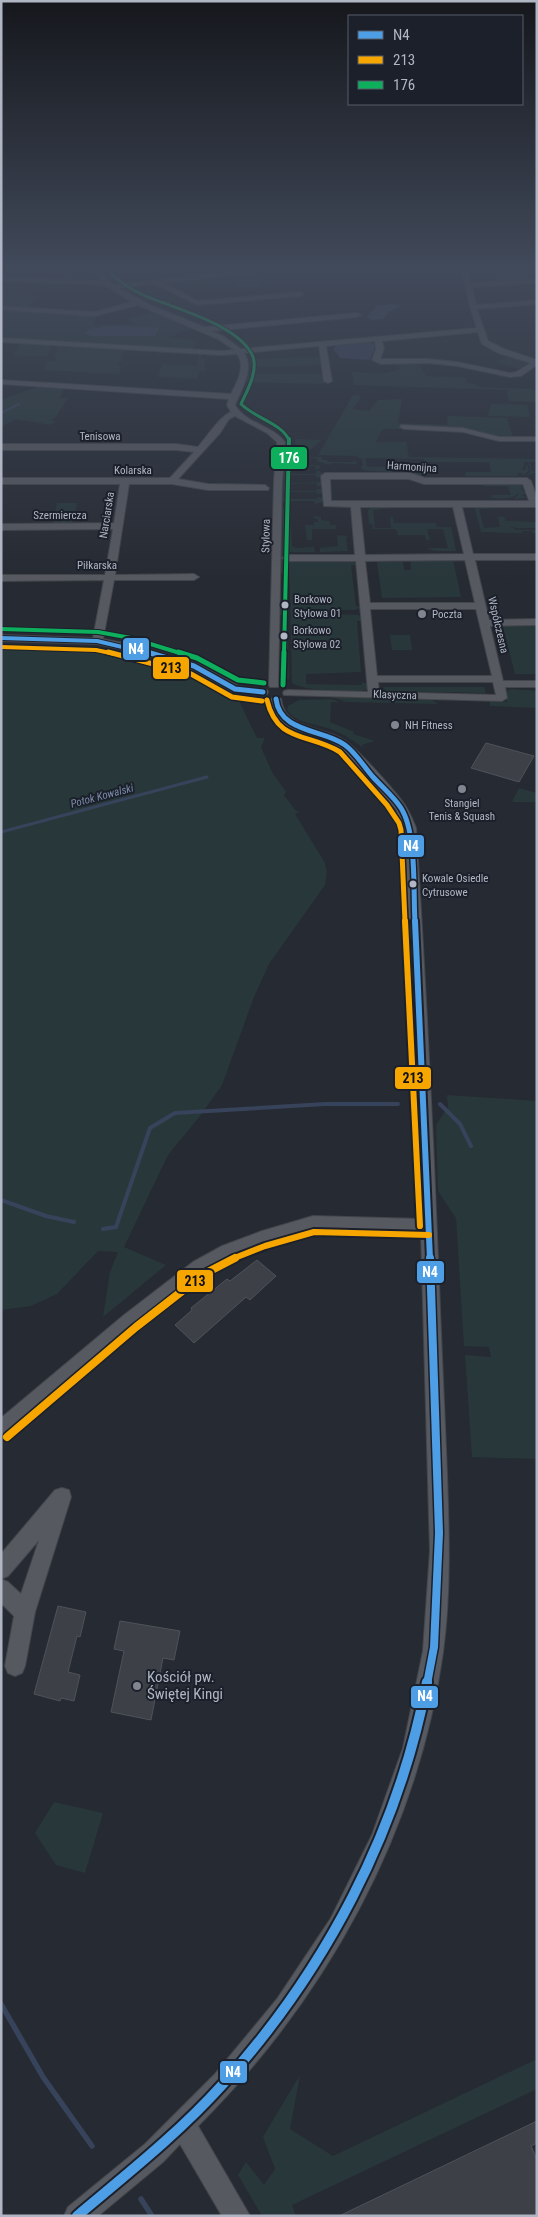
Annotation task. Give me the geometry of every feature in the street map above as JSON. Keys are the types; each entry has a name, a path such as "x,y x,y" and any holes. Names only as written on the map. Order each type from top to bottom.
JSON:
{"street":[{"path":"172,481 217,431 226,417 236,413 231,405 242,373"},
{"path":"327,373 328,381"},
{"path":"503,373 510,375 519,373"},
{"path":"1,382 234,397"},
{"name":"Stylowa","path":"236,413 274,434 279,438 282,447 278,482 279,693"},
{"path":"404,427 463,430 499,438 537,439"},
{"name":"Tenisowa","path":"1,447 176,447 198,450"},
{"name":"Harmonijna","path":"355,505 327,504 324,476 410,476 424,481 527,481 535,504"},
{"name":"Kolarska","path":"1,481 172,481 208,487 265,488"},
{"name":"Narciarska","path":"97,641 100,634 125,481"},
{"name":"Współczesna","path":"457,504 502,698"},
{"path":"374,694 355,505 535,504"},
{"name":"Szermiercza","path":"1,527 118,526"},
{"path":"287,558 537,557"},
{"name":"Piłkarska","path":"1,578 194,577"},
{"path":"366,606 480,606"},
{"path":"485,623 537,622"},
{"path":"1,638 97,641 180,660 235,690 263,692 266,697 279,693 276,708 279,715 288,722 324,734 346,746 401,808 410,828 420,1006 440,1582 433,1657 424,1705 408,1764 388,1824 342,1923 272,2028 184,2126 117,2185 77,2216"},
{"path":"373,679 498,681 537,684"},
{"name":"Klasyczna","path":"279,693 502,698"},
{"path":"1,1430 130,1320 198,1267 228,1251 262,1238 313,1223 429,1226"},
{"path":"1,1569 62,1497 25,1612 15,1666"},
{"path":"1,1588 25,1612"},
{"path":"184,2126 237,2216"}],"shaded area":[{"path":"159,373 198,373 197,379 158,377"},
{"path":"352,373 424,373 426,376 467,378 466,383 475,384 479,387 532,389 537,391 537,402 509,401 507,390 354,385"},
{"path":"248,374 323,374 325,384 246,382"},
{"path":"43,385 64,389 59,398 68,398 56,417 51,420 56,421 51,425 15,419 1,427 1,400"},
{"path":"353,395 361,396 353,409 369,411 378,400 402,399 398,423 447,425 448,416 507,418 513,437 495,437 468,429 414,426 413,429 383,429 376,442 406,442 409,457 537,459 537,462 529,462 532,471 537,472 526,476 531,471 528,462 524,462 523,469 521,470 526,470 526,463 529,470 523,476 522,473 518,473 518,476 465,476 466,472 491,472 489,462 428,462 430,474 422,474 421,476 396,472 400,468 425,468 424,459 365,458 367,467 396,467 392,472 364,470 360,467 363,466 362,459 356,456 318,455"},
{"path":"491,404 527,405 530,417 488,416"},
{"path":"295,440 322,440 310,450 300,452 296,450"},
{"path":"284,457 322,457 322,460 327,460 328,462 353,462 355,460 357,464 331,463 329,465 317,461 317,458"},
{"path":"286,458 287,466 320,465 319,469 316,469 315,466 287,467 287,474 316,474 316,471 320,471 324,475 323,477 316,478 316,475 287,475 288,483 323,482 321,486 317,486 316,483 287,484 287,491 317,491 317,489 321,489 323,493 284,492 284,499 317,499 317,497 323,498 323,502 315,504 314,501 284,501 283,504 283,466 286,465"},
{"path":"514,483 523,486 521,488 526,494 521,495 526,497 514,499 520,493 507,498 492,498 491,495 511,495 508,486 483,486 483,484"},
{"path":"57,503 77,503 72,524 53,524"},
{"path":"281,508 284,508 286,573 280,573"},
{"path":"371,508 394,508 373,510 375,528 391,528 390,517 393,517 394,523 436,523 436,527 451,527 456,551 435,551 426,548 448,548 443,529 427,529 430,540 426,540 425,535 398,535 396,529 373,529 372,524 369,524 368,510"},
{"path":"476,508 503,508 479,509 484,528 500,527 498,517 504,517 506,521 536,522 537,528 509,526 516,530 537,530 537,533 532,533 532,531 522,531 522,533 481,532"},
{"path":"314,516 321,517 321,520 329,521 330,525 336,525 336,529 312,529 312,540 307,540 305,525 314,525 314,522 318,522 318,519 314,518"},
{"path":"287,525 291,525 292,546 296,548 314,547 315,552 288,552"},
{"path":"337,535 350,536 346,537 348,551 320,552 320,548 338,546"},
{"path":"289,560 350,560 356,563 356,565 351,565 356,606 362,607 355,610 332,610 332,614 359,615 364,621 357,621 361,672 306,674 306,684 362,685 362,682 367,684 367,690 328,691 306,688 292,683"},
{"path":"410,560 453,560 461,597 382,598 377,562 403,562 404,570 411,570"},
{"path":"279,608 287,608 289,678 286,680 283,660 283,617 279,614"},
{"path":"537,625 537,674 515,674 503,626"},
{"path":"390,635 410,635 412,650 392,650"},
{"path":"21,646 97,650 153,660 192,675 228,695 252,698 239,701 257,738 265,738 261,747 272,772 286,792 284,795 296,811 300,812 295,814 325,863 327,872 325,885 269,964 254,997 222,1085 200,1116 168,1155 124,1247 166,1265 103,1317 110,1272 118,1252 98,1251 57,1294 31,1306 1,1310 1,648"},
{"path":"383,687 484,687 486,693 386,691"},
{"path":"511,689 537,691 537,708 490,706 490,701 507,702 505,692"},
{"path":"332,697 432,700 438,704 346,702"},
{"path":"331,699 340,702 331,702 330,722 354,732 353,734 375,741 362,745 364,748 337,732 302,721 291,715 287,710 288,706 299,700"},
{"path":"519,788 537,793 537,802 512,802"},
{"path":"447,1095 537,1101 537,1459 472,1457 465,1355 491,1357 489,1347 464,1346 456,1218 438,1191 436,1125 448,1107"},
{"path":"54,1802 103,1813 85,1873 56,1865 35,1833"},
{"path":"537,2059 537,2089 292,2205 296,2216 262,2216 238,2175 246,2162 264,2185 275,2169 263,2137 300,2075 290,2129 333,2156"}],"building":[{"path":"486,743 534,756 519,782 471,768"},
{"path":"257,1260 276,1276 250,1300 246,1297 194,1343 175,1325 192,1310 191,1308 227,1279 230,1281"},
{"path":"58,1606 86,1612 80,1637 77,1636 68,1672 80,1675 74,1701 61,1698 60,1701 34,1694"},
{"name":"Kościół pw. Świętej Kingi","path":"120,1621 180,1631 174,1660 163,1658 151,1720 111,1712 124,1651 114,1649"},
{"path":"537,2121 537,2143 531,2146 537,2160 537,2216 339,2216"}],"waterway":[{"path":"1,413 19,404"},
{"name":"Potok Kowalski","path":"1,832 207,777"},
{"path":"103,1229 116,1227 150,1128 175,1113 325,1104 398,1104"},
{"path":"440,1104 460,1124 471,1146"},
{"path":"1,1200 46,1216 74,1222"},
{"path":"1,2004 43,2077 92,2146"},
{"path":"141,2199 152,2216"}],"transit line":[{"name":"176","path":"253,373 241,404 252,414 278,428 289,439 283,685"},
{"name":"176","path":"1,629 98,632 131,638 197,658 238,680 264,683"},
{"name":"N4","path":"1,638 97,641 129,647 194,666 235,689 263,692"},
{"name":"213","path":"1,647 96,650 127,656 191,674 232,697 262,701"},
{"name":"N4","path":"77,2216 171,2136 206,2102 263,2038 299,1989 331,1937 360,1884 385,1829 405,1772 421,1713 433,1654 439,1567 439,1499 420,1016 410,828 401,808 346,746 331,737 301,728 286,720 277,708 276,699"},
{"name":"213","path":"267,700 270,714 276,724 295,735 318,741 340,752 384,801 397,819 401,830 420,1226"},
{"name":"213","path":"7,1437 136,1327 204,1274 232,1259 265,1246 314,1232 429,1235"}],"place":[{"name":"Borkowo Stylowa 01","path":"285,605"},
{"name":"Poczta","path":"422,614"},
{"name":"Borkowo Stylowa 02","path":"284,636"},
{"name":"NH Fitness","path":"395,725"},
{"name":"Stangiel Tenis & Squash","path":"462,789"},
{"name":"Kowale Osiedle Cytrusowe","path":"413,884"},
{"name":"Kościół pw. Świętej Kingi","path":"137,1686"}]}
